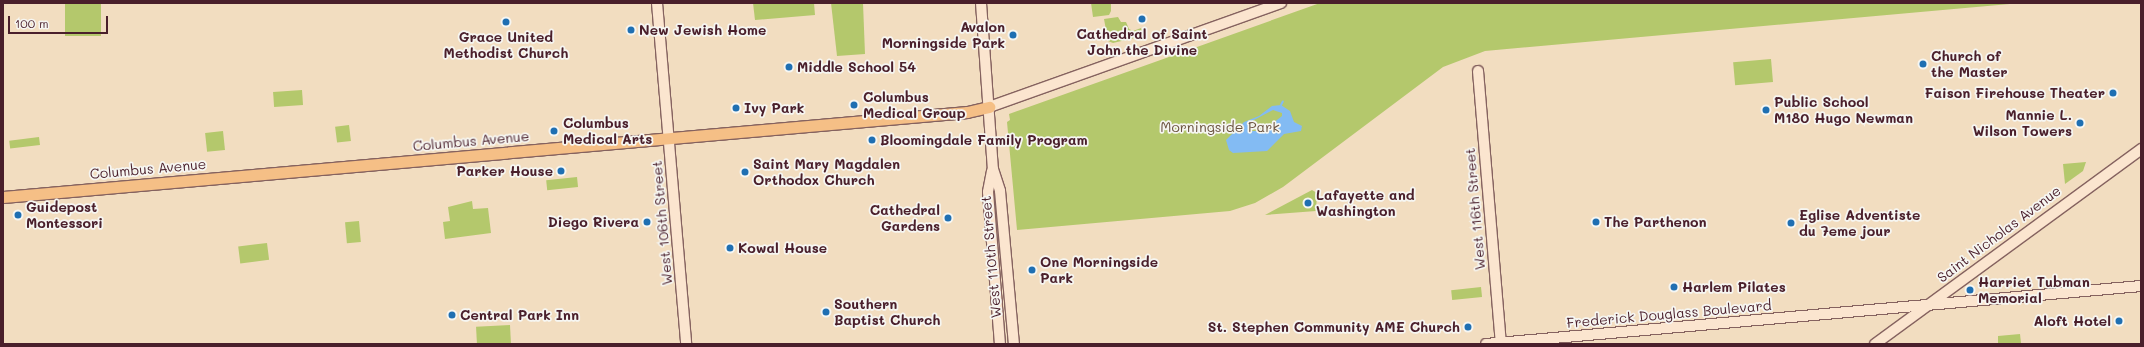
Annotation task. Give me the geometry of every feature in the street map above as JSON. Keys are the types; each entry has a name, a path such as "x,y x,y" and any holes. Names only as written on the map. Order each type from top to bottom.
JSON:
{"main road":[{"name":"West 106th Street","path":"657,3 686,344"},
{"name":"West 110th Street","path":"981,3 993,169 1000,191 1014,344"},
{"path":"989,107 1281,3"},
{"name":"West 116th Street","path":"1478,71 1501,343"},
{"name":"Columbus Avenue","path":"3,197 967,112 989,107"},
{"name":"Saint Nicholas Avenue","path":"1875,344 2141,149"},
{"name":"West 110th Street","path":"993,169 988,192 1000,344"},
{"name":"Frederick Douglass Boulevard","path":"1486,344 2141,286"}],"green space":[{"path":"65,3 101,3 101,36 65,36"},
{"path":"753,3 814,3 815,15 755,20"},
{"path":"831,3 863,3 865,54 837,56"},
{"path":"1091,3 1111,3 1111,11 1109,15 1093,17"},
{"name":"Morningside Park","path":"1320,3 2021,3 1485,51 1443,67 1283,187 1255,203 1230,211 1017,230 1007,122 1010,120 1009,114"},
{"path":"1118,17 1121,22 1126,22 1129,29 1133,31 1141,28 1143,36 1113,43 1108,41 1104,19"},
{"path":"1771,59 1773,82 1735,85 1733,62"},
{"path":"302,90 303,105 274,107 273,92"},
{"path":"349,125 351,141 337,143 335,127"},
{"path":"223,131 225,150 207,152 205,133"},
{"path":"39,137 40,145 10,149 9,141"},
{"path":"2086,162 2083,171 2065,184 2063,164"},
{"path":"577,177 578,187 547,190 546,180"},
{"path":"1312,190 1317,193 1316,211 1265,215"},
{"path":"472,201 473,209 488,208 491,233 445,239 443,222 450,221 448,207"},
{"path":"359,221 361,242 347,243 345,222"},
{"path":"267,243 269,260 240,263 238,247"},
{"path":"1481,287 1482,297 1452,300 1451,290"},
{"path":"510,325 511,343 477,344 476,327"},
{"path":"2020,334 2021,343 1998,344 1998,336"}],"water":[{"path":"1281,105 1290,111 1294,122 1302,126 1301,131 1284,134 1267,151 1233,153 1229,150 1226,140 1244,122 1259,116 1272,106","holes":["1273,110 1282,113 1282,116 1263,131 1251,131 1250,124 1252,121"]}],"waterway":[{"path":"1281,105 1283,101"}],"place":[{"name":"Cathedral of Saint John the Divine","path":"1142,19"},
{"name":"Grace United Methodist Church","path":"506,22"},
{"name":"New Jewish Home","path":"631,30"},
{"name":"Avalon Morningside Park","path":"1013,35"},
{"name":"Church of the Master","path":"1923,64"},
{"name":"Middle School 54","path":"789,67"},
{"name":"Faison Firehouse Theater","path":"2113,93"},
{"name":"Columbus Medical Group","path":"854,105"},
{"name":"Ivy Park","path":"736,108"},
{"name":"Public School M180 Hugo Newman","path":"1766,110"},
{"name":"Mannie L. Wilson Towers","path":"2080,123"},
{"name":"Columbus Medical Arts","path":"554,131"},
{"name":"Bloomingdale Family Program","path":"872,140"},
{"name":"Parker House","path":"561,171"},
{"name":"Saint Mary Magdalen Orthodox Church","path":"745,172"},
{"name":"Lafayette and Washington","path":"1308,203"},
{"name":"Guidepost Montessori","path":"18,215"},
{"name":"Cathedral Gardens","path":"948,218"},
{"name":"Diego Rivera","path":"647,222"},
{"name":"The Parthenon","path":"1596,222"},
{"name":"Eglise Adventiste du 7eme jour","path":"1791,223"},
{"name":"Kowal House","path":"730,248"},
{"name":"One Morningside Park","path":"1032,270"},
{"name":"Harlem Pilates","path":"1674,287"},
{"name":"Harriet Tubman Memorial","path":"1970,290"},
{"name":"Southern Baptist Church","path":"826,312"},
{"name":"Central Park Inn","path":"452,315"},
{"name":"Aloft Hotel","path":"2119,321"},
{"name":"St. Stephen Community AME Church","path":"1468,327"}]}
